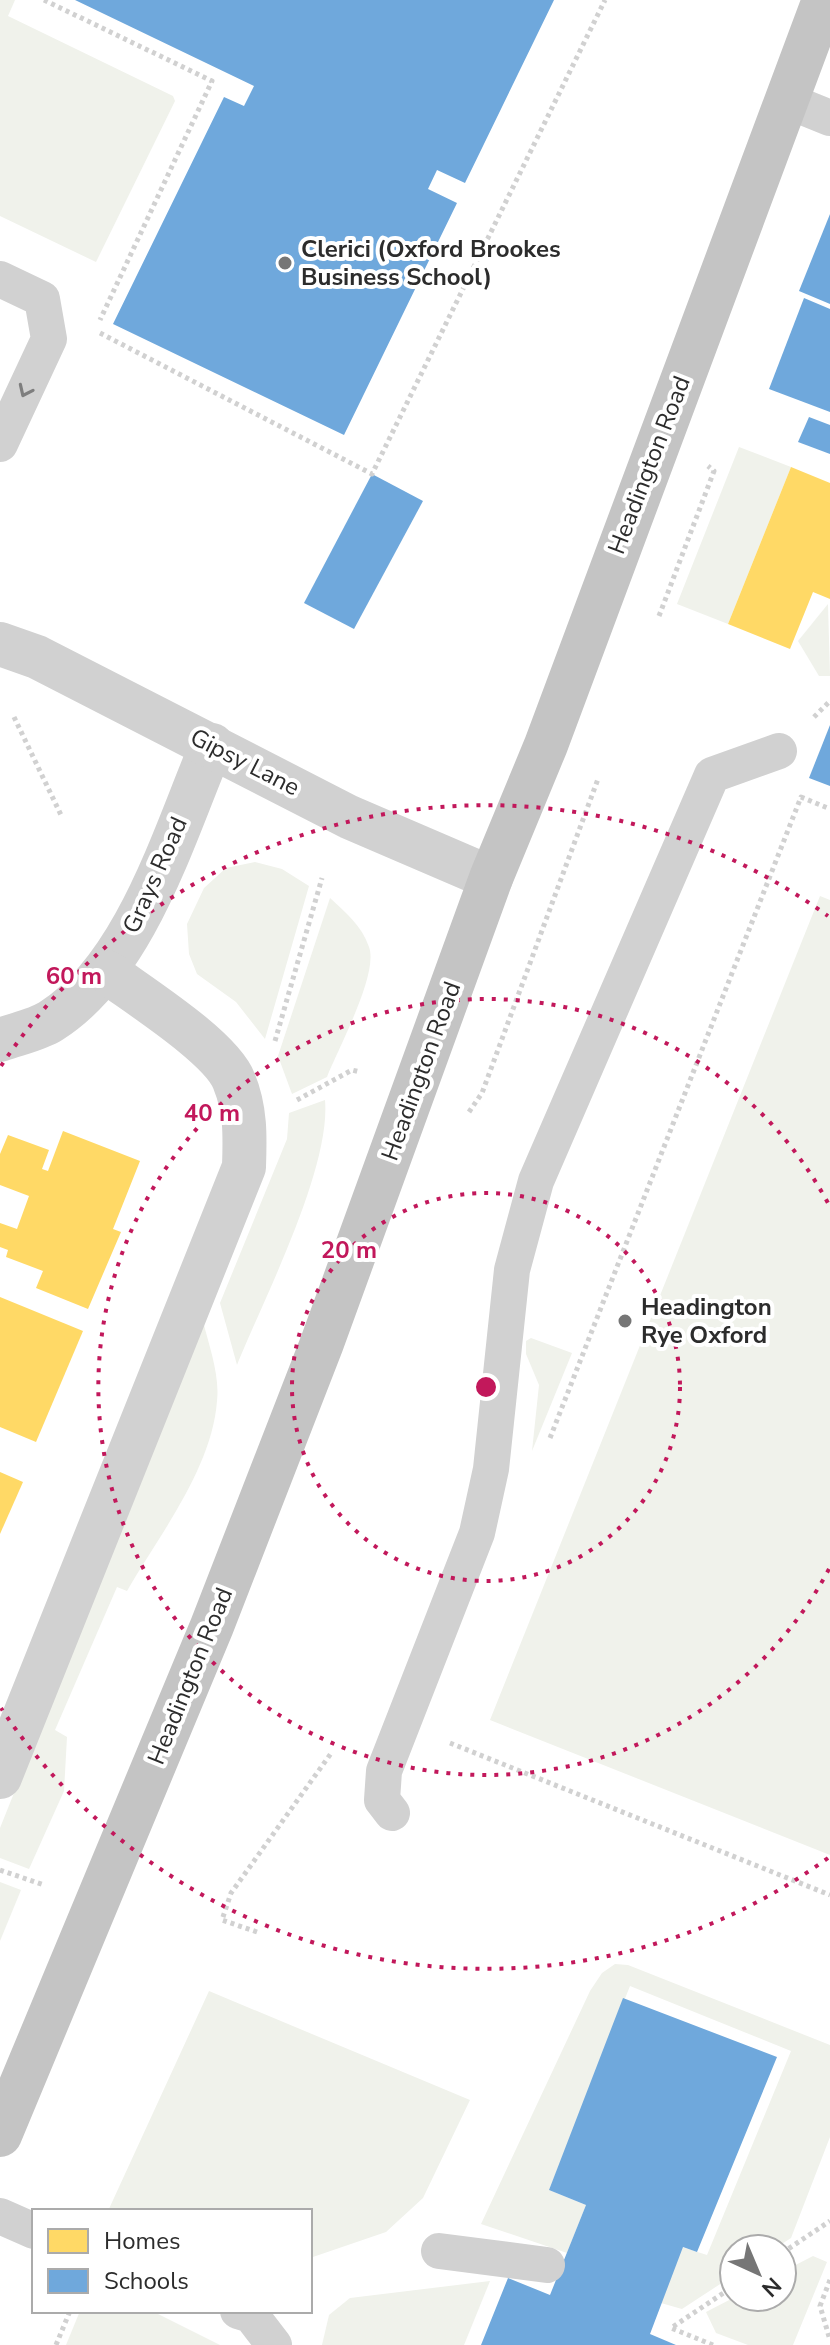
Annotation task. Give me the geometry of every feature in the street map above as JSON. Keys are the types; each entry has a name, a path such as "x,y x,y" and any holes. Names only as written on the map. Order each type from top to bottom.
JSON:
{"main road":[{"name":"Headington Road","path":"0,2135 212,1626 322,1343 491,878 546,745 824,0"}],"street":[{"name":"Gipsy Lane","path":"0,644 37,657 349,817 491,878"},
{"name":"Grays Road","path":"0,1040 51,1021 107,972 140,915 212,745"},
{"path":"0,1777 244,1167 245,1119 234,1078 213,1054 107,972"}],"lane":[{"path":"788,101 830,118"},
{"path":"0,279 42,299 49,339 0,444"},
{"path":"392,1813 382,1800 384,1771 477,1533 491,1469 512,1270 536,1181 712,775 779,751"},
{"path":"0,2216 32,2230"},
{"path":"439,2251 547,2265"},
{"path":"244,2313 251,2315 274,2345"}],"path":[{"path":"44,0 212,81 95,331 372,474 605,0"},
{"path":"658,620 714,471"},
{"path":"14,717 61,815"},
{"path":"482,1093 601,769"},
{"path":"548,1443 801,797 830,809"},
{"path":"237,1089 268,1064 322,878"},
{"path":"244,1167 276,1111 352,1070 414,1088"},
{"path":"448,1742 830,1895"},
{"path":"257,1932 222,1920 231,1893 334,1750"},
{"path":"0,1870 45,1886"},
{"path":"798,2242 830,2221"},
{"path":"830,2280 820,2306 830,2340"},
{"path":"713,2345 671,2328 718,2297"},
{"path":"56,2345 69,2313"}],"shaded area":[{"path":"0,0 15,0 8,16 173,96 175,101 96,262 0,216"},
{"path":"739,447 791,467 728,624 677,604"},
{"path":"828,604 830,676 819,676 798,641"},
{"path":"255,862 282,869 309,886 265,1039 236,1002 197,974 189,954 187,924 204,888 226,868"},
{"path":"820,896 830,900 830,1855 490,1720"},
{"path":"330,898 362,933 371,959 356,1011 327,1077 292,1094 278,1056"},
{"path":"325,1100 318,1161 307,1197 237,1365 220,1303 287,1139 289,1113"},
{"path":"203,1321 218,1391 213,1426 195,1476 182,1500 127,1591 117,1587 55,1730 67,1737 64,1791 29,1869 0,1858 0,1828"},
{"path":"531,1338 572,1353 532,1451 539,1385 526,1354 526,1341"},
{"path":"0,1882 21,1890 0,1941"},
{"path":"615,1964 628,1965 830,2045 830,2137 793,2233 718,2233 718,2285 682,2309 661,2303 682,2247 707,2255 791,2051 630,1986 549,2190 586,2205 567,2253 481,2224 590,1991 602,1973"},
{"path":"209,1991 470,2100 423,2198 386,2232 312,2257 312,2209 109,2209"},
{"path":"813,2256 827,2262 793,2345 748,2345 716,2333 706,2312 718,2306 718,2313 798,2313 798,2264"},
{"path":"490,2281 464,2345 322,2345 329,2315 350,2298"},
{"path":"79,2313 156,2313 220,2345 66,2345"}],"building: Homes":[{"path":"791,467 830,483 830,599 813,592 790,649 728,624"},
{"path":"63,1131 140,1161 113,1229 121,1232 88,1309 36,1288 43,1271 6,1257 8,1250 0,1247 0,1223 17,1229 29,1196 0,1185 0,1154 8,1135 49,1150 42,1169 48,1171"},
{"path":"0,1297 83,1331 36,1442 0,1427"},
{"path":"0,1472 23,1482 0,1534"}],"building: Schools":[{"name":"Clerici (Oxford Brookes Business School)","path":"75,0 554,0 465,183 437,170 428,189 457,203 344,435 113,324 224,97 244,106 254,86"},
{"path":"830,214 830,304 799,291"},
{"path":"804,298 830,309 830,412 769,389"},
{"path":"809,417 830,425 830,454 798,442"},
{"path":"372,474 423,501 354,629 304,603"},
{"path":"830,725 830,786 809,778"},
{"path":"623,1998 777,2057 697,2252 683,2247 650,2334 676,2345 481,2345 508,2278 550,2295 586,2205 549,2190"}],"place":[{"name":"Clerici (Oxford Brookes Business School)","path":"285,263"},
{"name":"Headington Rye Oxford","path":"625,1321"}]}
